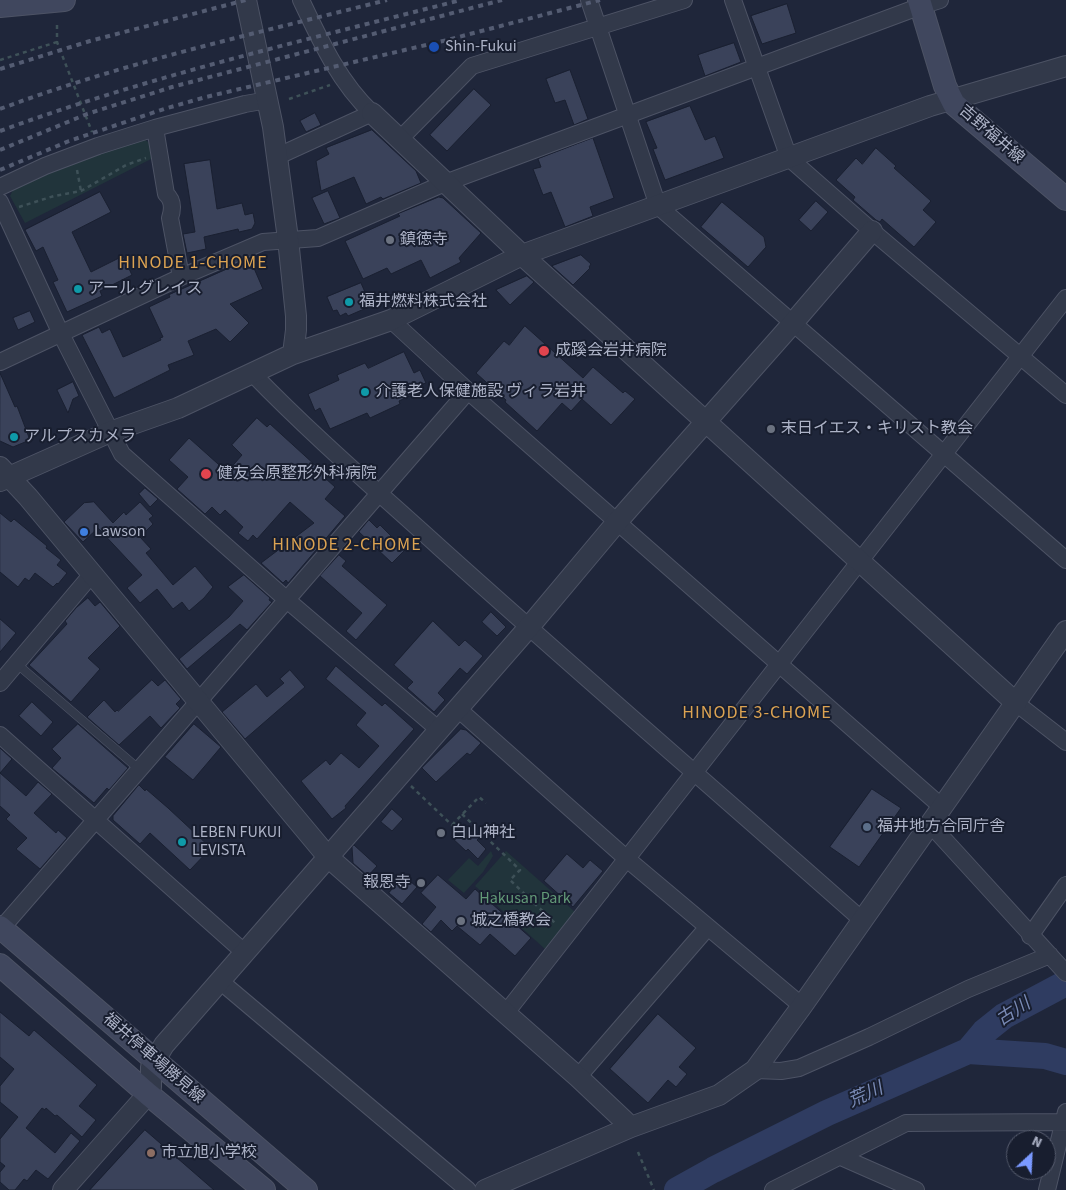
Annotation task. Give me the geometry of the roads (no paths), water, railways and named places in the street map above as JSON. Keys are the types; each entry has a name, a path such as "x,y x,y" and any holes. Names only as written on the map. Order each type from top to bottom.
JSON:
{"main road":[{"path":"0,6 64,0"},
{"name":"吉野福井線","path":"927,2 945,86 951,99 959,108 1066,199"},
{"name":"福井停車場勝見線","path":"0,928 306,1190"},
{"name":"福井停車場勝見線","path":"0,966 148,1094 264,1190"}],"street":[{"path":"246,0 268,100 288,239 296,323 293,354"},
{"path":"301,0 322,44 344,80 360,101 522,256 1016,703 1066,742"},
{"path":"589,0 658,206 1066,560"},
{"path":"400,138 472,66 684,0"},
{"path":"733,0 789,158 872,231 1066,395"},
{"path":"0,362 263,242 318,238 445,183 757,68 927,2"},
{"path":"631,1127 578,1077 328,857 92,574 3,475 110,432 178,408 293,354 391,320 522,256 951,99 1066,66"},
{"path":"0,187 45,166 98,146 156,128 245,104 268,100"},
{"path":"276,157 372,112"},
{"path":"156,128 166,194 170,197 173,211 170,218 181,278"},
{"path":"0,202 61,334 122,454 438,730"},
{"path":"63,1190 148,1094 151,1067 164,1045 872,231"},
{"path":"505,1014 1066,298"},
{"path":"391,320 468,391 942,807"},
{"path":"252,374 528,628 695,772 862,920"},
{"path":"0,928 140,770 468,391"},
{"path":"0,683 92,574"},
{"path":"485,1190 631,1127 719,1095 755,1070 1066,631"},
{"path":"457,708 627,859 802,1006"},
{"path":"0,735 245,953"},
{"path":"930,824 1030,936 1060,963"},
{"path":"1030,936 1066,885"},
{"path":"578,1077 708,927"},
{"path":"755,1070 781,1071 799,1068 870,1037 968,989 1060,963"},
{"path":"220,981 468,1190"},
{"path":"773,1190 906,1124 1065,1118 1047,1190"},
{"path":"841,1157 916,1190"}],"lane":[{"path":"17,664 140,770"}],"waterway":[{"name":"古川","path":"968,1051 984,1032 1004,1016 1066,983"},
{"name":"荒川","path":"677,1190 827,1113 968,1051 1045,1056 1066,1062"}],"railway":[{"path":"0,69 90,41 246,0"},
{"path":"0,109 47,92 143,63 387,0"},
{"path":"0,131 57,111 171,76 461,0"},
{"path":"0,150 87,114 172,87 502,0"},
{"path":"0,170 69,141 206,97 447,40 600,0"}],"place":[{"name":"Shin-Fukui","path":"434,47"},
{"name":"鎮徳寺","path":"390,240"},
{"name":"アール グレイス","path":"78,289"},
{"name":"福井燃料株式会社","path":"349,302"},
{"name":"成蹊会岩井病院","path":"544,351"},
{"name":"介護老人保健施設 ヴィラ岩井","path":"365,392"},
{"name":"末日イエス・キリスト教会","path":"771,429"},
{"name":"アルプスカメラ","path":"14,437"},
{"name":"健友会原整形外科病院","path":"206,474"},
{"name":"Lawson","path":"84,532"},
{"name":"福井地方合同庁舎","path":"867,827"},
{"name":"白山神社","path":"441,833"},
{"name":"LEBEN FUKUI LEVISTA","path":"182,842"},
{"name":"報恩寺","path":"421,883"},
{"name":"城之橋教会","path":"461,921"},
{"name":"市立旭小学校","path":"151,1153"}],"district":[{"name":"HINODE 1-CHOME","path":"193,264"},
{"name":"HINODE 2-CHOME","path":"347,546"},
{"name":"HINODE 3-CHOME","path":"757,714"}],"park label":[{"name":"Hakusan Park","path":"525,899"}]}
